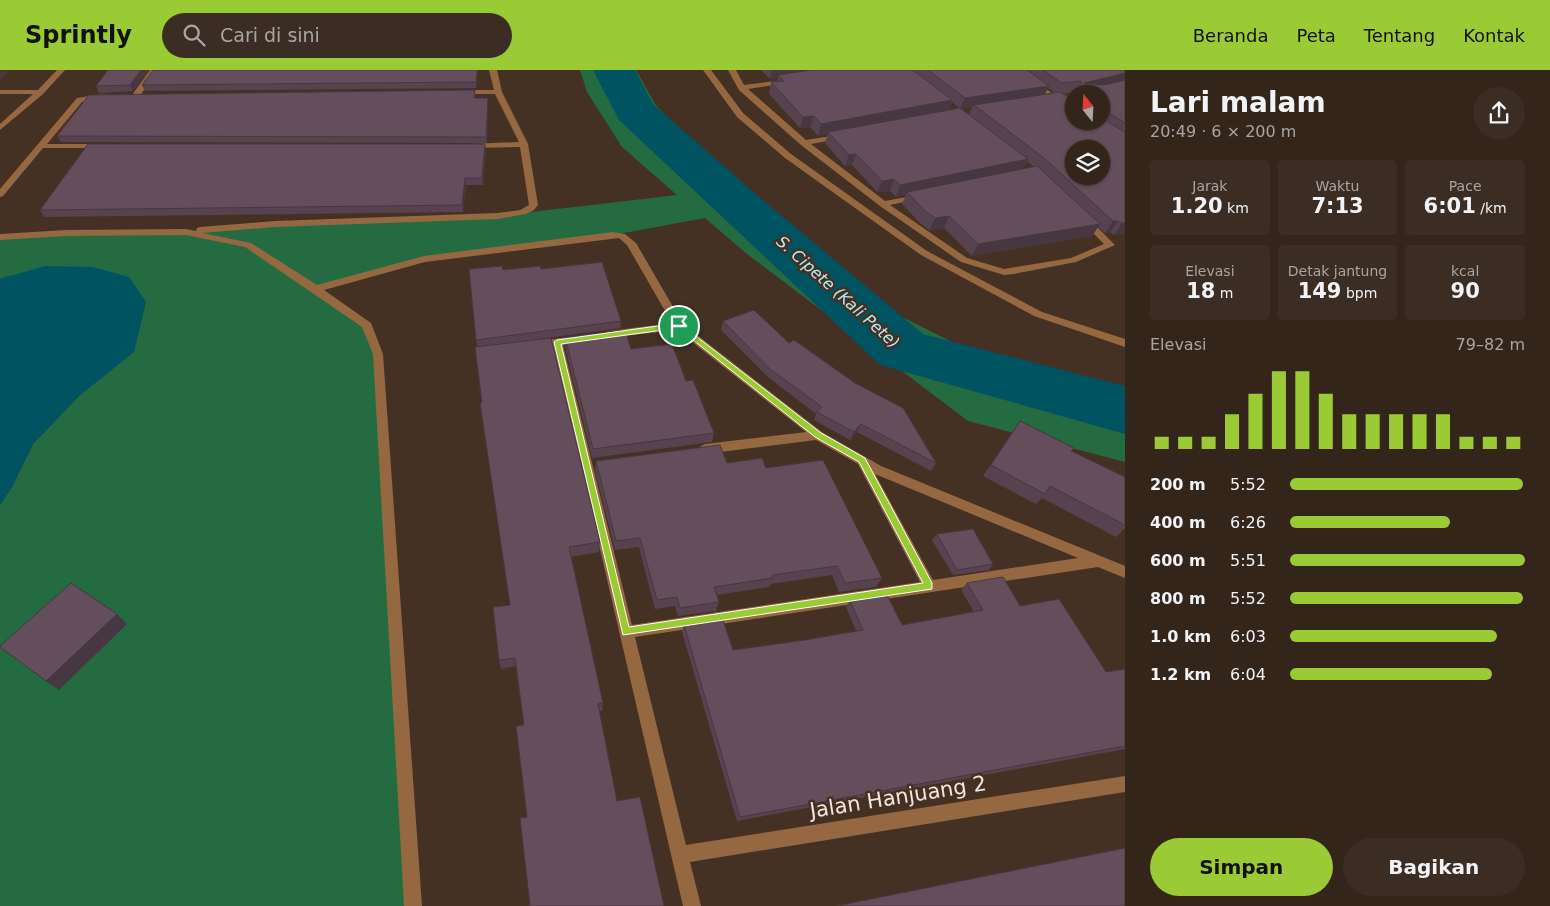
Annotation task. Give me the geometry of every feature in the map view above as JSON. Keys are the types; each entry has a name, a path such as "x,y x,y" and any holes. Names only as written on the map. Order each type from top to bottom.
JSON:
{"street":[{"path":"0,128 61,70"},
{"path":"136,95 154,70"},
{"path":"0,237 66,233 186,232 275,224 498,216 526,211 534,205 524,144 498,92 493,70"},
{"path":"707,70 740,115 788,156 924,253 1038,314 1125,343"},
{"path":"732,70 742,88 804,143 883,204 964,260 1004,272 1072,260 1110,245 1075,211"},
{"path":"1013,70 1065,106"},
{"path":"742,88 791,81"},
{"path":"0,92 40,92"},
{"path":"446,92 498,92"},
{"path":"126,95 146,95"},
{"path":"0,194 80,100 108,96"},
{"path":"1045,101 1064,97"},
{"path":"804,143 852,134"},
{"path":"459,146 524,144"},
{"path":"42,146 112,146"},
{"path":"883,204 930,194"},
{"path":"186,232 248,245 367,325 378,354 413,906"},
{"path":"316,289 424,259 613,235 622,236 631,243 679,326 818,435 877,469 1125,572"},
{"path":"522,347 679,326"},
{"path":"557,342 591,464 626,632 692,906"},
{"path":"692,451 818,435"},
{"path":"862,460 929,586"},
{"path":"626,632 1101,561"},
{"name":"Jalan Hanjuang 2","path":"679,855 1125,784"}],"green space":[{"path":"580,70 636,70 655,104 710,166 802,246 884,308 972,352 1125,393 1125,462 968,421 747,254 705,218 613,235 424,259 317,289 367,325 378,354 413,906 0,906 0,505 12,487 33,444 78,397 8,276 0,279 0,237 186,232 275,224 498,216 677,195 622,147 587,92"}],"water":[{"path":"45,266 93,267 129,277 146,302 134,352 78,397 33,444 12,487 0,505 0,279"}],"building":[{"path":"108,70 141,70 130,85 96,86"},
{"path":"153,70 477,70 476,82 142,85"},
{"path":"810,70 913,70 952,100 821,124 814,116 803,117 771,82 784,81 778,75"},
{"path":"928,70 1027,70 1049,86 965,98"},
{"path":"1043,70 1125,70 1125,73 1084,83 1104,85 1082,85 1081,81 1062,83"},
{"path":"1125,80 1125,123 1110,114 1110,85 1104,85"},
{"path":"475,90 474,98 488,98 486,137 57,136 89,95"},
{"path":"1060,92 1065,95 1065,130 1110,130 1110,123 1125,132 1125,223 1113,221 1074,185 1110,185 1110,140 1065,140 1065,177 1044,158 974,105"},
{"path":"960,108 1028,159 900,185 894,179 882,181 856,154 849,155 828,132"},
{"path":"88,144 485,144 482,178 465,178 462,205 40,210"},
{"path":"1037,166 1100,224 978,244 949,216 935,218 925,211 907,192"},
{"path":"602,262 621,321 476,340 469,269 502,266 503,270 540,266 541,269"},
{"path":"754,310 789,343 794,340 855,383 903,408 936,463 861,424 854,432 817,412 822,407 770,369 723,321"},
{"path":"625,330 631,349 672,344 686,381 693,380 714,433 593,449 565,337"},
{"path":"551,338 600,542 569,547 603,703 598,704 617,801 640,797 664,906 530,906 520,818 527,817 516,726 524,725 515,658 499,660 493,607 510,605 480,403 482,403 475,347"},
{"path":"1020,421 1074,448 1071,451 1125,477 1125,525 1050,486 1045,494 991,465"},
{"path":"720,445 727,463 762,458 766,468 823,460 882,578 845,583 837,566 772,575 773,578 714,587 719,602 680,608 677,597 657,600 640,538 616,541 596,461"},
{"path":"973,529 993,564 957,570 937,534"},
{"path":"1003,577 1020,606 1059,599 1106,672 1125,669 1125,746 740,817 684,625 723,620 733,650 805,640 863,630 850,601 887,595 902,625 983,610 967,583"},
{"path":"71,583 117,614 46,681 0,646"},
{"path":"1125,848 1125,906 836,906"}],"waterway":[{"name":"S. Cipete (Kali Pete)","path":"614,70 635,111 734,202 902,350 1125,410"}],"route":[{"path":"679,326 818,435 862,460 929,586 626,632 557,342 679,326"}]}
